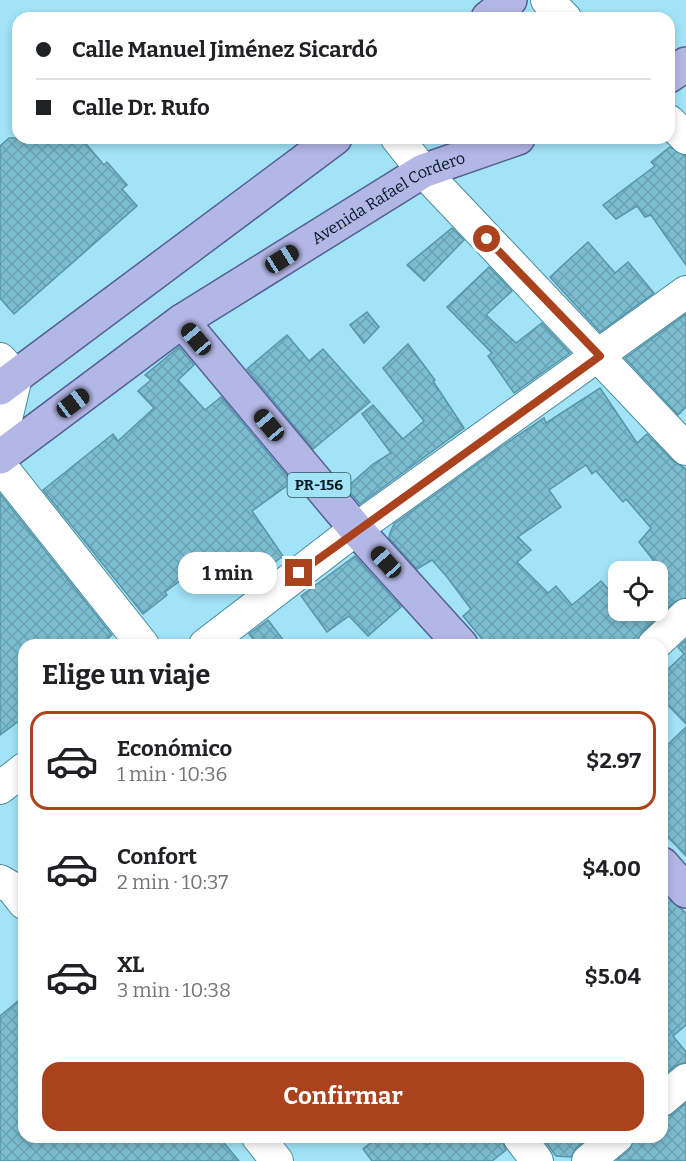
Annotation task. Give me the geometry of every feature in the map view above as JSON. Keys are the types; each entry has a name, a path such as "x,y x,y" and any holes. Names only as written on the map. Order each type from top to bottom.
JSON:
{"main road":[{"path":"495,12 510,0"},
{"path":"5,375 328,144"},
{"name":"Avenida Rafael Cordero","path":"0,457 182,321 423,171 501,144"},
{"name":"PR-156","path":"182,321 356,529 455,639"},
{"path":"668,871 686,891"}],"street":[{"path":"547,0 559,12"},
{"path":"675,127 686,138"},
{"path":"402,144 423,171 686,448"},
{"path":"213,639 356,529 600,356 686,292"},
{"path":"0,444 5,375"},
{"path":"0,465 138,639"},
{"path":"660,639 686,615"},
{"path":"0,788 18,774"},
{"path":"0,882 12,888 18,896"},
{"path":"668,1095 686,1080"},
{"path":"263,1143 277,1161"},
{"path":"524,1143 537,1161"},
{"path":"588,1161 610,1143"}],"building":[{"path":"9,138 12,138 12,144 86,144 104,165 107,162 127,185 122,189 137,206 14,314 0,298 0,146"},
{"path":"670,147 686,155 686,265 651,215 645,217 637,206 616,219 603,205 655,166 651,162"},
{"path":"452,228 464,240 424,281 407,265"},
{"path":"588,242 615,273 628,262 654,293 600,332 550,277"},
{"path":"489,267 512,291 486,315 516,343 542,323 570,353 514,393 488,356 492,353 447,307"},
{"path":"367,312 379,327 364,343 350,325"},
{"path":"686,314 686,407 678,415 625,358"},
{"path":"287,335 309,361 323,349 370,402 313,449 247,369"},
{"path":"408,344 435,380 433,381 464,428 360,504 346,488 373,464 391,453 362,414 373,405 403,439 424,421 383,368"},
{"path":"179,347 194,365 178,380 205,410 221,397 292,482 252,511 283,556 239,588 215,555 165,592 167,595 143,614 43,490 113,434 118,441 154,408 138,391 151,380 145,375"},
{"path":"600,388 637,443 647,434 673,461 686,469 686,598 674,602 668,608 668,561 654,561 639,542 651,528 626,499 623,502 596,471 592,474 586,465 549,490 561,507 518,537 531,550 517,562 548,593 556,586 572,605 601,581 608,589 608,621 654,621 642,632 639,639 482,639 463,616 471,609 432,560 417,569 389,538 394,524 544,418 546,423"},
{"path":"0,494 112,635 107,639 18,639 18,722 0,735"},
{"path":"355,556 401,607 368,636 349,616 327,632 301,596"},
{"path":"268,620 282,639 253,639 249,634"},
{"path":"686,640 686,724 668,705 668,669 684,654 678,647"},
{"path":"686,727 686,856 668,837 668,744"},
{"path":"668,897 686,913 686,1025 673,1036 686,1052 686,1062 675,1066 668,1072"},
{"path":"18,1001 18,1143 224,1143 239,1161 0,1161 0,1016"},
{"path":"686,1103 686,1161 617,1160 629,1150 632,1143 668,1143 668,1115"},
{"path":"370,1143 426,1143 427,1145 430,1143 503,1143 506,1150 492,1161 372,1161 363,1149"},
{"path":"546,1143 582,1143 571,1157 556,1156"}],"route":[{"path":"299,573 356,529 600,356 487,239"}]}
